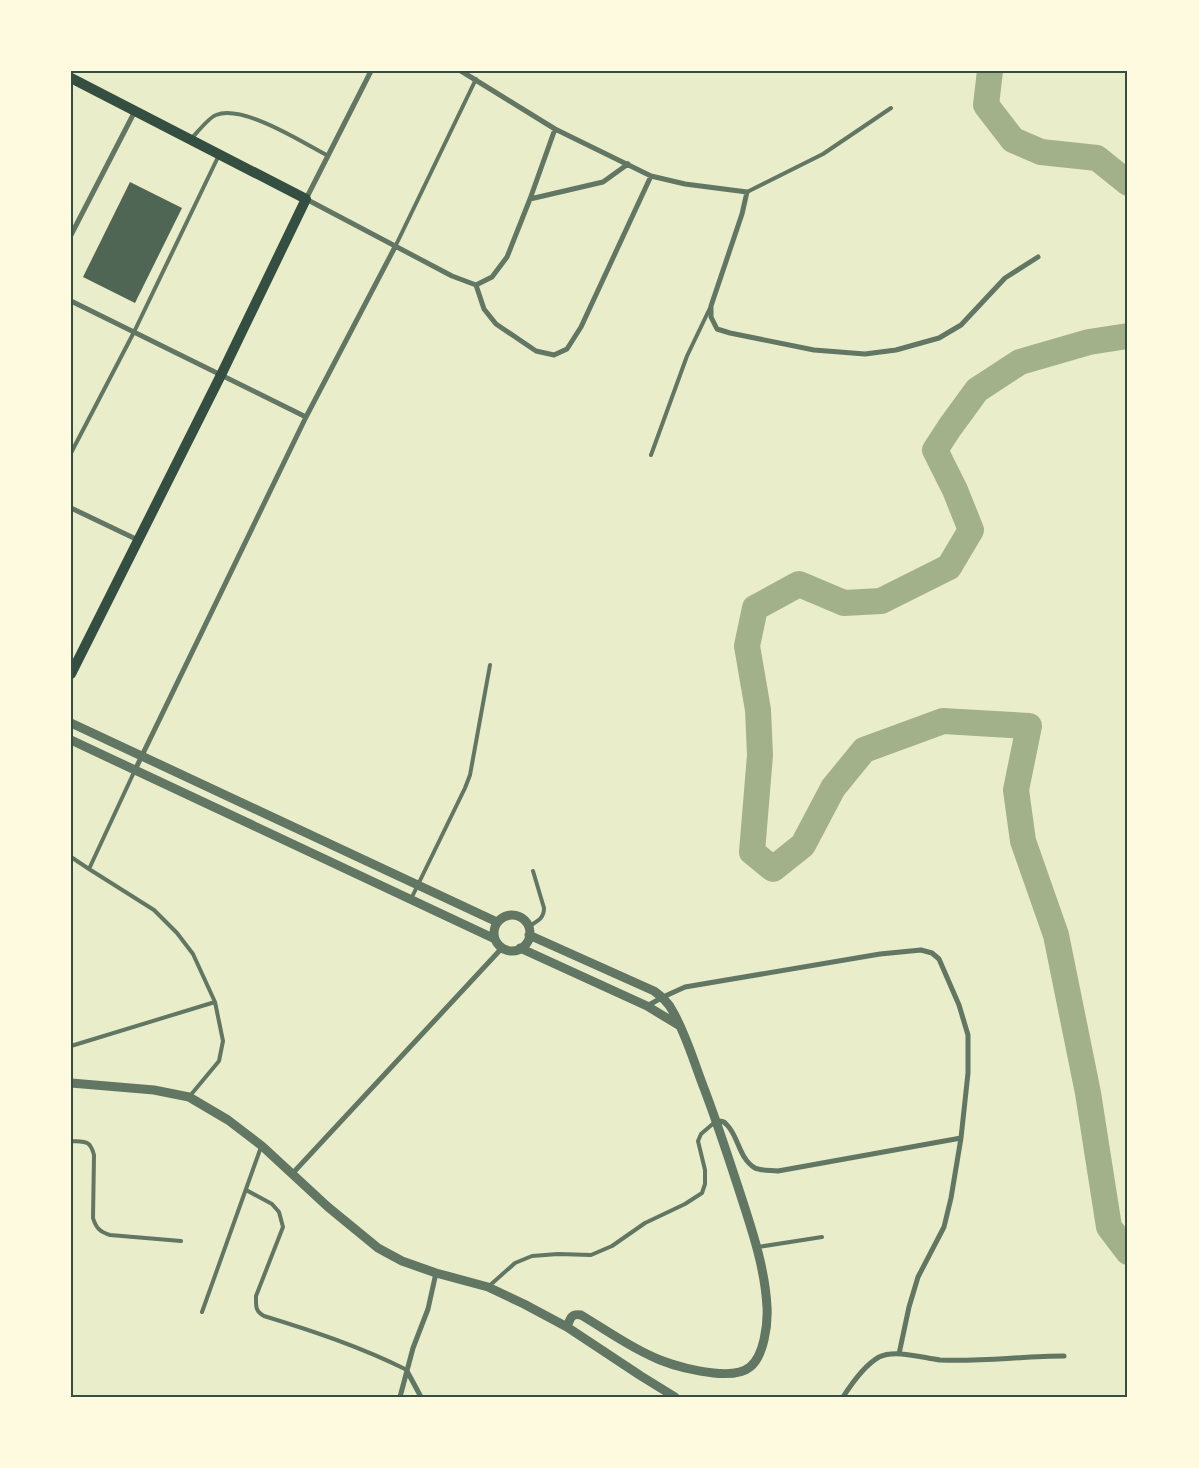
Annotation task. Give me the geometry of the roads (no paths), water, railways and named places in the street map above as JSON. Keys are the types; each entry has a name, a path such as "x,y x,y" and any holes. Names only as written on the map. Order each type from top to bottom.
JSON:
{"main road":[{"path":"71,78 306,199 221,375 71,674"}],"street":[{"path":"371,71 306,199 452,276 476,285 492,278 507,257 555,129"},
{"path":"461,71 555,129 651,176 685,184 747,192 742,214 711,306 711,317 717,328 730,333 814,350 865,354 896,350 939,338 961,324 1005,278 1038,257"},
{"path":"71,236 135,110"},
{"path":"530,199 603,182 628,164"},
{"path":"476,285 484,309 496,324 536,351 554,355 567,349 581,327 651,176"},
{"path":"135,770 306,417 395,247"},
{"path":"71,301 306,417"},
{"path":"71,508 138,540"},
{"path":"71,723 497,922"},
{"path":"71,740 495,939"},
{"path":"529,931 525,944 520,948 508,950 498,944 494,933 497,922 501,918 512,915 522,918 529,931 654,991 672,1009 716,1121 758,1247 767,1308 765,1336 759,1357 750,1368 735,1374 713,1374 661,1361 647,1355 580,1315 572,1316 568,1327"},
{"path":"292,1174 502,948"},
{"path":"520,948 647,1006 680,1026"},
{"path":"647,1006 685,987 880,954 921,950 932,952 939,959 960,1005 968,1036 968,1073 961,1138 944,1226 918,1277 899,1354"},
{"path":"71,1084 154,1090 189,1097 228,1120 262,1146 328,1207 378,1248 402,1261 436,1273 488,1286 568,1327 640,1376 675,1397"},
{"path":"716,1121 722,1121 727,1124 739,1149 749,1163 756,1168 764,1170 787,1169 961,1138"},
{"path":"400,1397 413,1348 428,1309 436,1273"},
{"path":"843,1397 860,1374 880,1357 899,1354 939,1360 965,1360 1064,1356"},
{"path":"407,1370 421,1397"}],"lane":[{"path":"395,247 476,79"},
{"path":"747,192 824,154 890,108"},
{"path":"191,139 216,115 230,113 253,118 328,156"},
{"path":"71,453 134,332 220,154"},
{"path":"651,454 687,356 711,306"},
{"path":"411,899 470,775 490,664"},
{"path":"89,869 135,770"},
{"path":"71,857 154,910 177,933 193,954 215,1002 223,1041 219,1061 189,1097"},
{"path":"529,931 544,914 533,871"},
{"path":"71,1046 215,1002"},
{"path":"488,1286 515,1263 532,1256 558,1254 591,1255 612,1246 645,1223 685,1204 702,1193 705,1184 705,1170 698,1141 701,1134 716,1121"},
{"path":"71,1141 86,1142 92,1146 94,1155 93,1218 96,1226 102,1233 181,1241"},
{"path":"202,1312 262,1146"},
{"path":"246,1190 272,1204 280,1212 283,1227 256,1296 256,1308 259,1313 321,1334 407,1370"},
{"path":"758,1247 822,1237"}],"waterway":[{"path":"990,71 986,105 1013,140 1041,152 1097,158 1128,183"},
{"path":"1128,336 1089,342 1020,362 977,390 935,450 955,490 971,530 949,567 881,601 844,603 799,584 755,608 747,646 758,710 760,755 752,852 773,869 803,845 833,788 864,750 943,721 1029,726 1016,790 1023,841 1056,935 1088,1093 1109,1227 1128,1252"}]}
